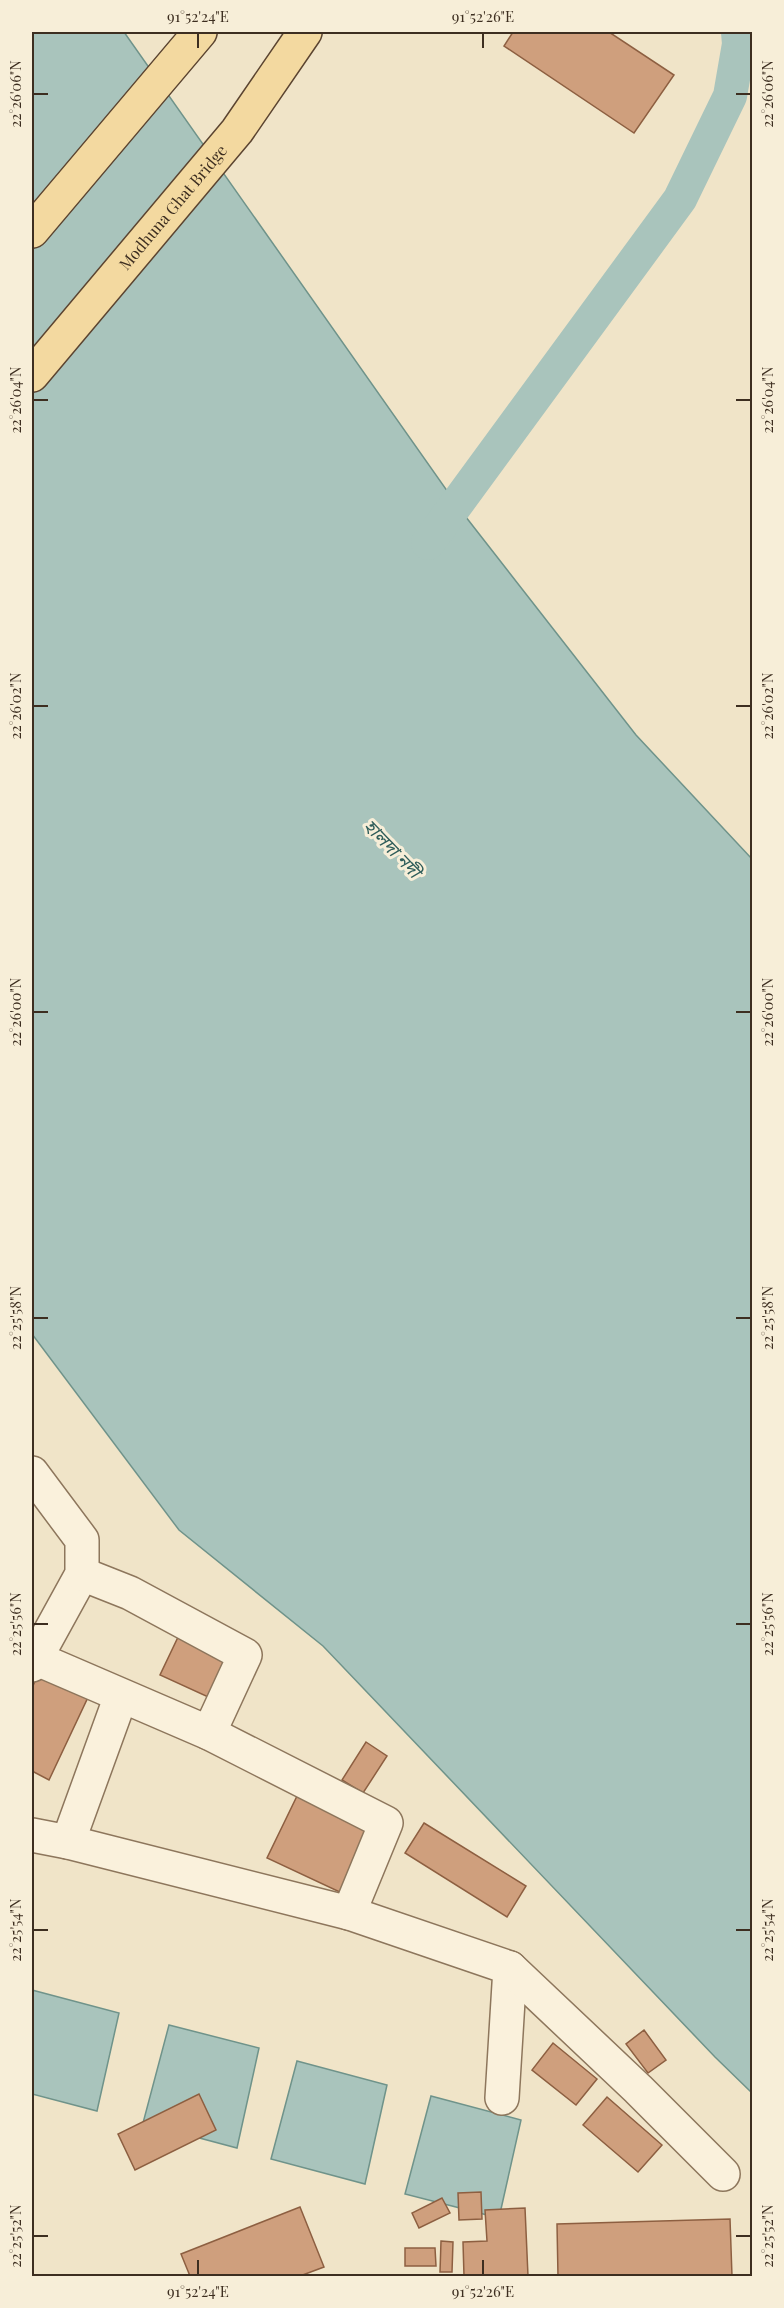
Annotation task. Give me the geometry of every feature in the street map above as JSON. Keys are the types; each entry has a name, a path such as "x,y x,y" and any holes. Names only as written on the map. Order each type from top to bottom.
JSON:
{"main road":[{"path":"32,231 200,32"},
{"name":"Modhuna Ghat Bridge","path":"32,375 237,131 305,32"}],"street":[{"path":"32,1473 82,1540 82,1574 33,1661 209,1733 386,1823 349,1913"},
{"path":"82,1574 130,1593 245,1655 209,1733"},
{"path":"68,1842 121,1696"},
{"path":"32,1835 68,1842 349,1913 510,1968 638,2089 723,2174"},
{"path":"502,2098 510,1968"}],"water":[{"name":"হালদা নদী","path":"32,32 124,32 462,512 636,735 752,859 752,2093 323,1646 179,1530 32,1334"},
{"path":"32,1990 119,2013 97,2111 32,2094"},
{"path":"169,2025 259,2048 237,2148 143,2123"},
{"path":"297,2061 387,2085 365,2184 271,2159"},
{"path":"431,2096 521,2120 499,2218 405,2194"}],"building":[{"path":"513,32 609,32 674,75 634,133 504,46"},
{"path":"180,1633 237,1659 217,1701 160,1675"},
{"path":"40,1670 90,1693 49,1780 32,1771 32,1688"},
{"path":"366,1742 387,1756 363,1793 342,1780"},
{"path":"298,1794 374,1830 344,1894 267,1858"},
{"path":"424,1823 526,1886 507,1917 405,1853"},
{"path":"644,2030 666,2060 648,2073 626,2044"},
{"path":"553,2043 597,2079 576,2105 532,2070"},
{"path":"199,2094 216,2130 135,2170 118,2134"},
{"path":"607,2097 662,2145 638,2172 583,2125"},
{"path":"481,2192 482,2219 459,2220 458,2193"},
{"path":"442,2198 450,2213 419,2228 412,2213"},
{"path":"300,2207 324,2267 300,2276 190,2276 181,2254"},
{"path":"525,2208 528,2276 464,2276 463,2242 487,2241 485,2210"},
{"path":"730,2219 732,2276 558,2276 557,2224"},
{"path":"441,2241 453,2242 452,2272 440,2272"},
{"path":"405,2248 435,2248 436,2266 405,2266"}],"waterway":[{"path":"428,543 680,199 730,96 739,44 738,32"}]}
